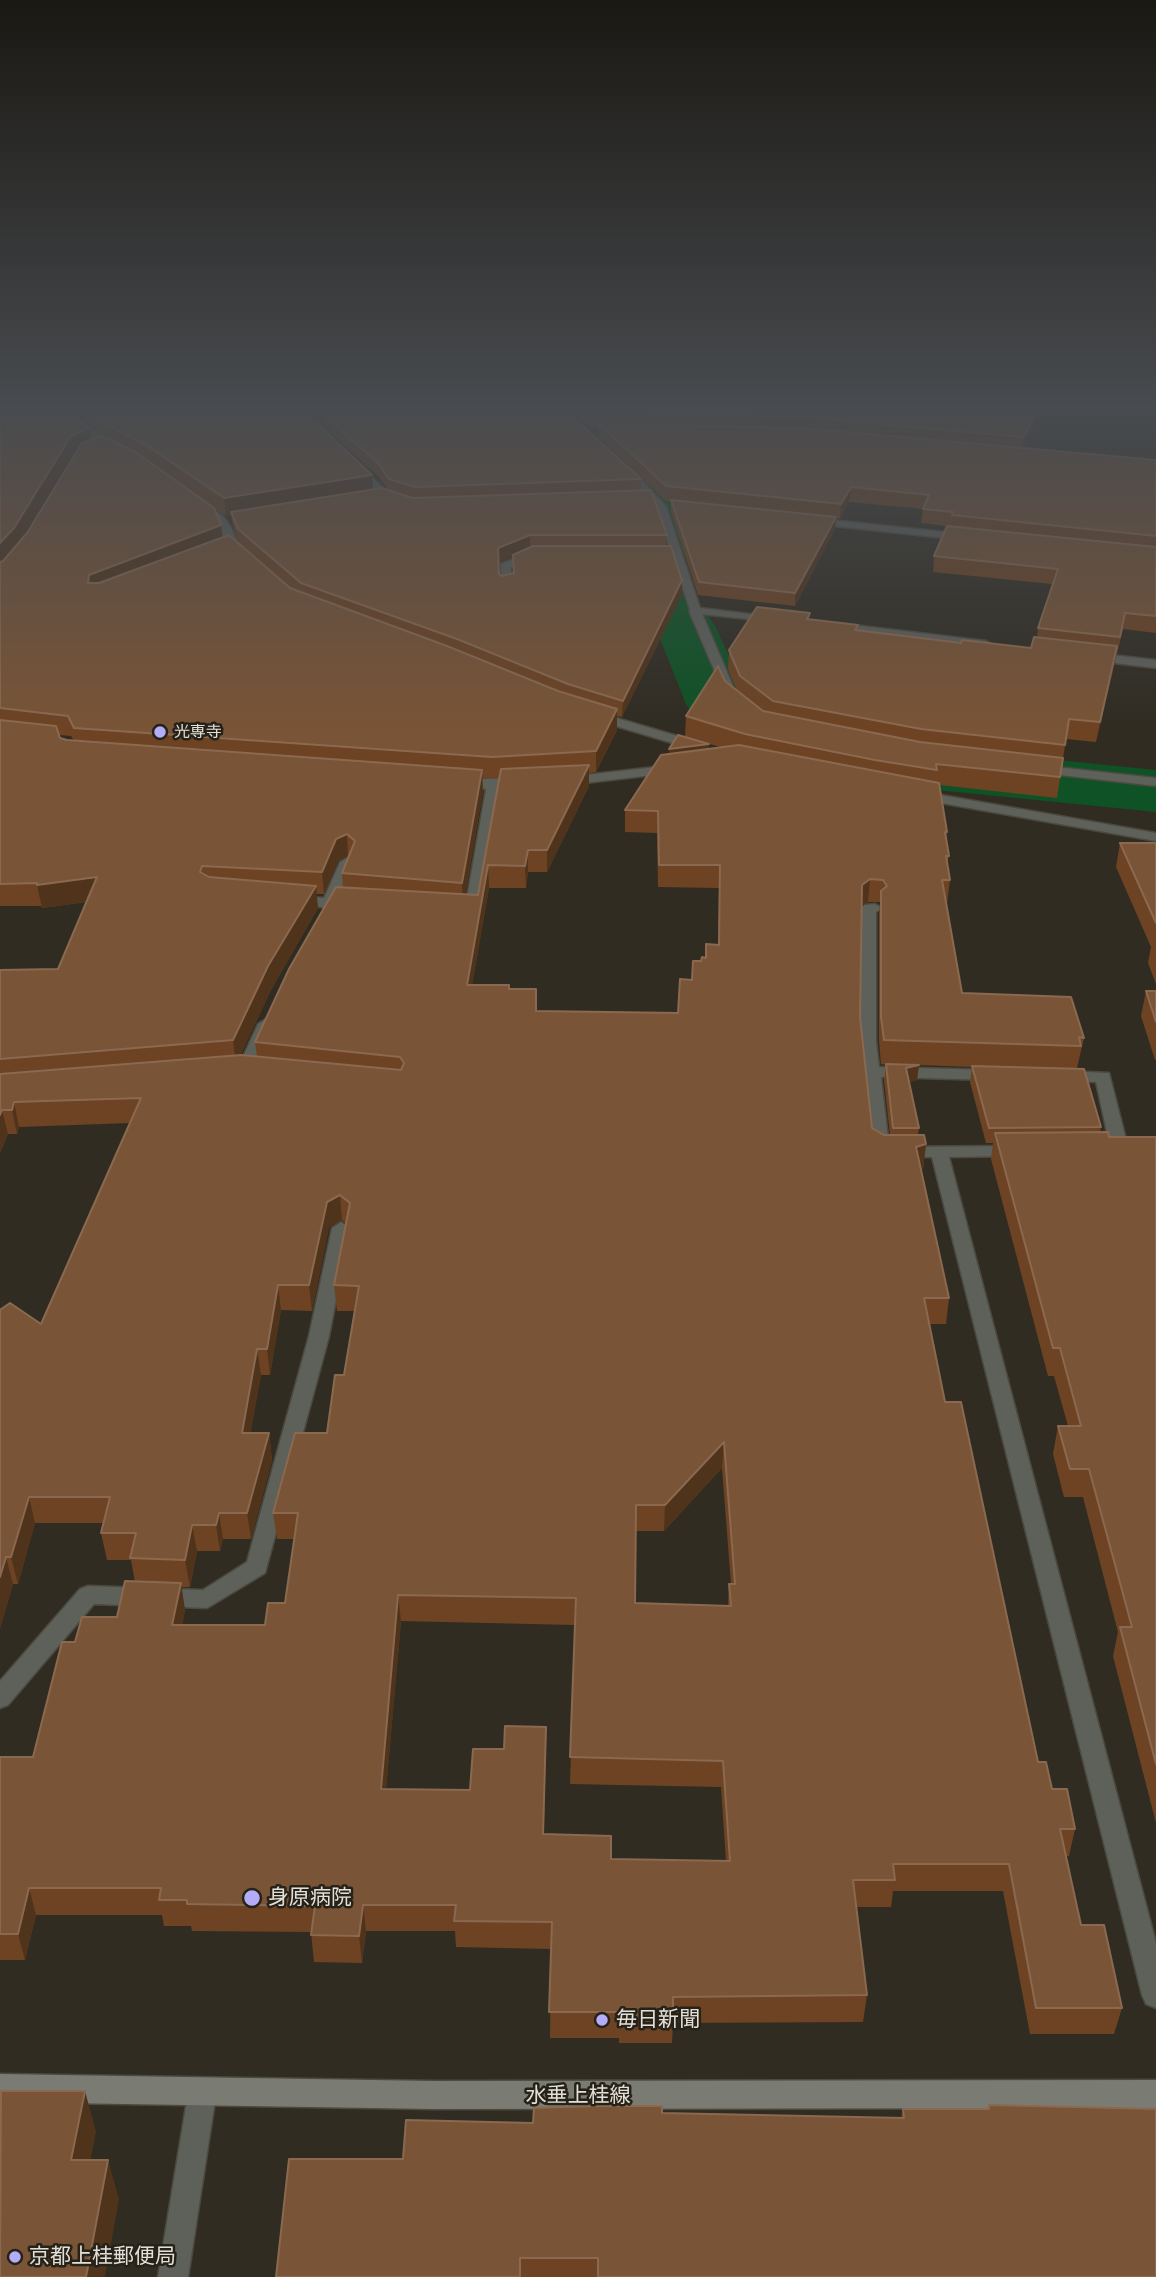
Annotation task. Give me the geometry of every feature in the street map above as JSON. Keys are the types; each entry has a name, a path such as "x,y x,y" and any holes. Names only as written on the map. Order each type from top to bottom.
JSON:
{"main road":[{"name":"水垂上桂線","path":"0,2088 202,2094 1156,2094"}],"street":[{"path":"219,514 230,521 226,548 251,562"},
{"path":"663,514 695,611 732,699"},
{"path":"799,520 977,538"},
{"path":"506,587 505,566 531,555 544,555"},
{"path":"664,555 677,555"},
{"path":"695,611 790,622"},
{"path":"817,625 993,646"},
{"path":"1075,655 1156,664"},
{"path":"588,714 715,752"},
{"path":"451,783 493,785 578,781 689,767"},
{"path":"1024,767 1156,782"},
{"path":"459,912 472,914 493,785"},
{"path":"900,792 1156,837"},
{"path":"318,925 331,903 346,862"},
{"path":"278,899 369,906"},
{"path":"875,908 869,908 868,1041 881,1152 1036,1151"},
{"path":"244,1073 270,1014"},
{"path":"871,1072 1007,1075"},
{"path":"1048,1076 1103,1077 1113,1151 1142,1151"},
{"path":"939,1151 1156,1996"},
{"path":"0,1698 89,1595 207,1599 257,1567 319,1336 341,1228"},
{"path":"173,2277 202,2094"}],"building":[{"path":"0,514 23,514 14,528 0,543"},
{"path":"38,514 217,514 221,525 89,575 88,583 99,583 229,535 290,588 447,646 558,691 617,709 596,751 492,757 74,728 68,716 0,708 0,562 27,533"},
{"path":"232,514 660,514 667,535 530,535 498,548 499,574 502,576 514,573 513,555 533,546 671,546 682,580 623,701 568,684 457,639 301,583 238,529"},
{"path":"676,514 809,514 836,517 795,593 699,582"},
{"path":"1156,514 1156,536 952,515"},
{"path":"947,526 1156,547 1156,616 1125,613 1120,637 1038,628 1058,569 934,556"},
{"path":"757,607 810,613 807,619 858,625 855,630 961,643 962,640 1031,648 1034,637 1117,646 1100,722 1069,719 1065,745 921,729 773,701 740,676 729,650"},
{"path":"718,666 725,681 763,711 920,742 1063,758 1060,777 936,764 937,770 875,760 745,734 686,716"},
{"path":"0,720 56,726 60,738 67,740 482,770 462,883 342,873 355,841 347,834 336,839 322,872 202,866 200,872 209,877 316,886 268,966 233,1040 0,1059 0,970 58,969 97,877 37,885 0,884"},
{"path":"678,735 709,744 669,749"},
{"path":"739,745 939,783 947,832 949,856 946,856 950,880 942,880 962,993 1071,997 1084,1038 1079,1037 1081,1046 884,1040 881,1017 881,891 887,886 883,880 870,879 862,885 860,1017 872,1128 884,1135 924,1135 926,1144 916,1147 949,1298 924,1298 945,1402 961,1402 1038,1762 1046,1762 1052,1789 1067,1789 1075,1829 1060,1829 1081,1925 1104,1925 1122,2008 1036,2008 1009,1864 893,1864 895,1880 853,1880 867,1995 673,1997 673,2017 620,2017 620,2012 549,2012 552,1922 454,1921 456,1905 363,1905 359,1936 311,1935 315,1906 187,1904 187,1900 159,1900 161,1888 29,1888 18,1934 0,1934 0,1757 33,1757 62,1642 75,1642 82,1617 117,1617 125,1581 181,1583 172,1625 265,1625 268,1603 285,1603 298,1513 273,1513 295,1433 327,1433 335,1375 344,1375 359,1286 334,1285 350,1203 340,1195 327,1202 309,1285 278,1285 267,1349 257,1349 242,1433 269,1433 247,1513 219,1513 216,1525 192,1525 185,1560 130,1558 136,1533 101,1533 110,1497 29,1497 11,1557 6,1557 0,1577 0,1310 10,1303 41,1324 141,1098 14,1102 12,1110 2,1110 0,1115 0,1074 241,1055 401,1070 404,1063 400,1057 255,1042 289,969 336,887 478,895 501,769 589,765 547,850 528,850 525,866 488,865 467,985 509,985 509,989 536,989 536,1011 678,1013 680,979 692,980 693,961 706,958 706,944 719,945 720,865 659,865 658,811 625,810 661,755","holes":["724,1442 735,1584 729,1584 731,1606 635,1603 636,1505 665,1505","398,1595 576,1598 570,1757 723,1761 730,1861 611,1859 611,1836 543,1834 546,1727 505,1726 504,1749 473,1749 470,1790 381,1789"]},
{"path":"1120,843 1156,843 1156,923"},
{"path":"1146,991 1156,991 1156,1022"},
{"path":"886,1064 919,1065 906,1068 919,1128 893,1128"},
{"path":"972,1066 1084,1069 1101,1127 989,1128"},
{"path":"1108,1132 1109,1137 1156,1137 1156,1764 1120,1627 1132,1627 1089,1469 1070,1469 1058,1426 1081,1426 1060,1348 1053,1348 995,1133"},
{"path":"1,2091 85,2091 71,2160 108,2160 86,2277 0,2277"},
{"path":"989,2105 1156,2109 1156,2277 598,2277 598,2258 520,2258 520,2277 276,2277 289,2159 403,2159 406,2120 533,2123 534,2108 595,2106 662,2106 662,2113 904,2118 903,2109 989,2109"}],"waterway":[{"path":"650,514 661,591 685,626 719,704 752,729 785,740 927,768 1156,791"}],"place":[{"name":"光専寺","path":"160,732"},
{"name":"身原病院","path":"252,1898"},
{"name":"毎日新聞","path":"602,2020"},
{"name":"京都上桂郵便局","path":"15,2257"}]}
